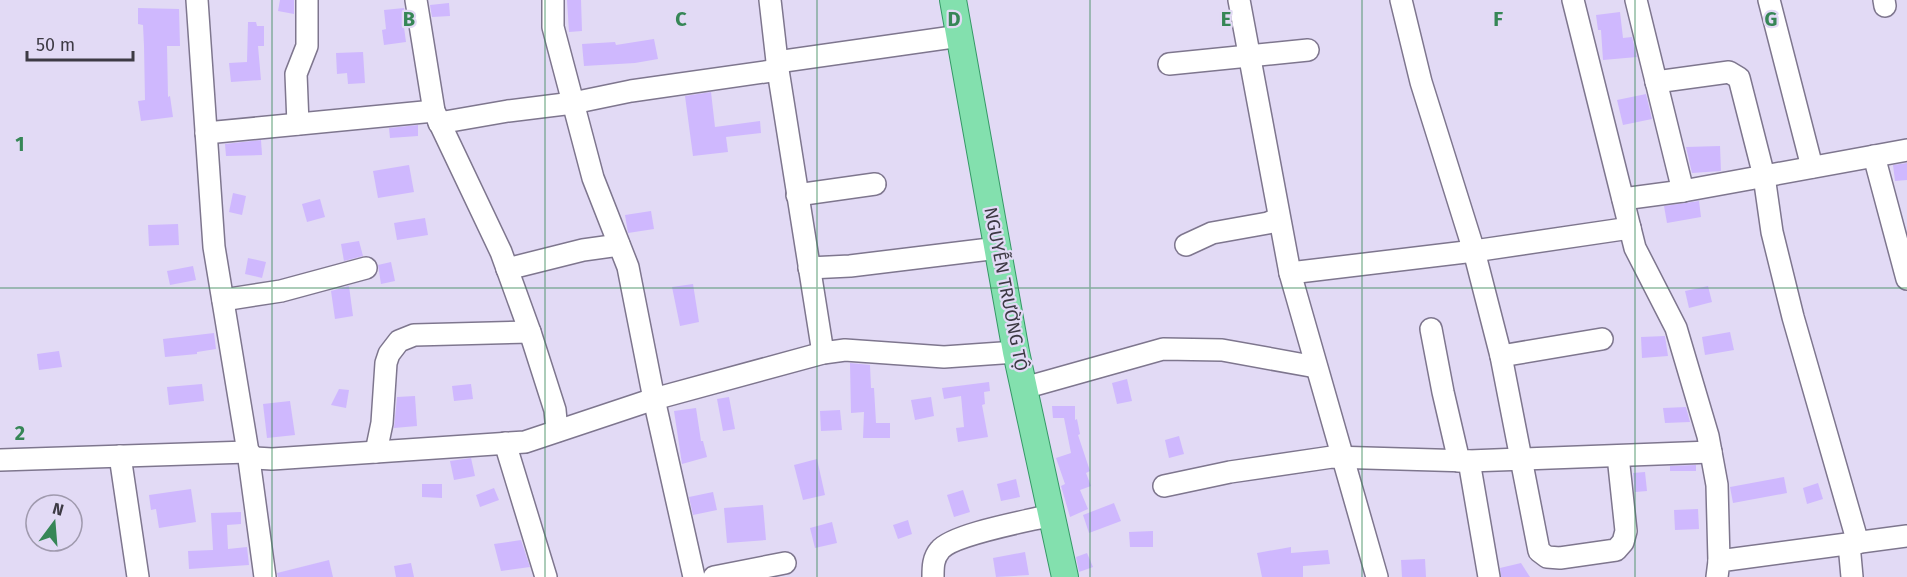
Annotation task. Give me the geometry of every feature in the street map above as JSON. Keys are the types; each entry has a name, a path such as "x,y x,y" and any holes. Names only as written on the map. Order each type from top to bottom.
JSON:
{"main road":[{"name":"NGUYỄN TRƯỜNG TỘ","path":"953,0 1016,352 1065,577"}],"street":[{"path":"197,0 214,247 248,452 265,577"},
{"path":"298,124 296,74 308,46 307,0"},
{"path":"416,0 436,117 507,269 555,410 557,431"},
{"path":"553,0 553,27 593,178 628,267 654,399 694,577"},
{"path":"770,0 777,66 823,353"},
{"path":"1239,0 1290,273 1377,577"},
{"path":"1401,0 1421,82 1474,251 1501,356 1539,551 1547,557 1560,558 1616,550 1623,542 1626,531 1618,456"},
{"path":"1573,0 1635,248 1676,328 1708,436 1717,485 1718,569 1854,543 1907,536"},
{"path":"1636,0 1683,191"},
{"path":"1769,0 1812,167"},
{"path":"206,133 298,124 436,117 573,103 631,91 960,36"},
{"path":"1169,64 1308,50"},
{"path":"1656,82 1728,72 1739,78 1764,176 1772,232 1793,317 1854,543 1852,577"},
{"path":"1623,199 1683,191 1907,150"},
{"path":"1874,156 1907,279"},
{"path":"797,195 875,184"},
{"path":"1186,245 1212,233 1268,223 1279,218"},
{"path":"1290,273 1474,251 1630,228"},
{"path":"507,269 583,250 619,244"},
{"path":"809,268 850,266 998,248"},
{"path":"223,300 281,291 366,268"},
{"path":"1431,329 1443,392 1464,461 1489,577"},
{"path":"375,452 383,411 386,363 389,354 399,341 414,335 530,332"},
{"path":"1501,356 1602,339"},
{"path":"1024,388 1163,349 1222,350 1316,367"},
{"path":"0,460 248,452 255,458 272,459 525,442 654,399 823,353 845,350 944,357 1016,352"},
{"path":"505,443 546,577"},
{"path":"1164,486 1295,461 1343,457 1464,461 1711,452"},
{"path":"120,456 138,577"},
{"path":"933,577 933,561 939,551 953,540 1052,514"},
{"path":"714,577 785,563"}],"building":[{"path":"280,0 294,0 294,14 278,11"},
{"path":"567,0 581,0 582,31 569,32"},
{"path":"449,3 450,16 432,17 430,5"},
{"path":"138,8 179,9 180,46 167,46 168,97 170,96 173,117 141,121 138,101 145,100 144,46 143,25 138,24"},
{"path":"404,8 406,42 384,45 382,30 386,29 384,10"},
{"path":"1620,12 1623,38 1632,37 1637,57 1603,60 1601,30 1598,30 1596,15"},
{"path":"248,22 256,22 257,26 264,26 264,46 258,46 261,80 231,82 229,63 247,62"},
{"path":"654,39 658,59 635,63 584,66 582,44 615,42 616,45"},
{"path":"363,52 365,83 348,84 347,73 337,74 336,53"},
{"path":"711,92 715,127 760,121 761,133 726,137 728,152 693,156 685,96"},
{"path":"1646,94 1652,119 1623,125 1617,100"},
{"path":"418,125 418,136 390,138 389,128"},
{"path":"261,140 262,155 226,156 225,144"},
{"path":"1720,146 1721,171 1692,173 1686,147"},
{"path":"1907,163 1907,180 1895,181 1893,165"},
{"path":"409,165 414,192 378,198 373,171"},
{"path":"233,193 246,196 242,215 229,212"},
{"path":"320,199 325,217 307,222 302,204"},
{"path":"1699,201 1701,217 1667,223 1664,206"},
{"path":"651,211 654,229 628,233 625,215"},
{"path":"425,218 428,235 397,240 394,223"},
{"path":"178,224 179,245 149,246 148,225"},
{"path":"359,241 363,256 344,261 341,244"},
{"path":"248,258 266,262 262,278 245,274"},
{"path":"391,262 395,281 381,284 378,265"},
{"path":"193,266 196,280 170,285 167,271"},
{"path":"693,284 699,322 680,326 672,287"},
{"path":"349,286 353,316 335,319 331,291"},
{"path":"1708,286 1712,302 1689,308 1685,291"},
{"path":"1730,332 1734,350 1705,355 1702,337"},
{"path":"214,333 216,349 197,352 197,354 165,357 163,339"},
{"path":"1665,336 1668,356 1642,358 1641,337"},
{"path":"59,351 62,367 39,370 37,354"},
{"path":"850,363 870,365 876,423 890,423 890,438 863,438 864,412 851,413"},
{"path":"1127,379 1132,401 1117,404 1112,383"},
{"path":"989,382 990,391 984,392 985,404 982,405 988,437 958,442 956,428 964,427 961,396 944,399 942,388"},
{"path":"202,384 204,401 169,405 167,387"},
{"path":"471,384 473,399 454,401 452,386"},
{"path":"339,389 349,390 346,408 331,405"},
{"path":"415,396 417,426 394,428 397,397"},
{"path":"729,397 735,429 723,431 717,399"},
{"path":"931,397 934,416 915,420 911,400"},
{"path":"290,401 295,435 267,438 263,404"},
{"path":"1052,406 1075,406 1075,420 1077,419 1080,434 1078,435 1090,471 1086,473 1091,486 1080,490 1088,509 1070,517 1061,486 1065,484 1056,458 1071,453 1064,418 1053,418"},
{"path":"1686,407 1690,422 1665,423 1663,408"},
{"path":"696,408 701,441 703,441 707,457 682,464 674,411"},
{"path":"840,410 842,430 821,431 820,411"},
{"path":"1179,436 1184,454 1169,458 1165,440"},
{"path":"471,458 475,476 454,480 450,461"},
{"path":"817,459 825,495 803,500 794,465"},
{"path":"1696,465 1696,471 1670,471 1670,466"},
{"path":"1645,472 1647,491 1635,492 1633,473"},
{"path":"1784,477 1787,493 1733,503 1730,487"},
{"path":"1016,479 1020,497 1001,501 997,484"},
{"path":"1818,483 1823,499 1807,504 1803,488"},
{"path":"422,484 442,484 442,498 422,497"},
{"path":"494,488 499,500 480,507 476,495"},
{"path":"191,489 196,522 159,528 156,509 151,510 149,495"},
{"path":"963,490 970,512 954,517 947,495"},
{"path":"713,492 717,510 693,515 689,497"},
{"path":"1114,503 1121,521 1089,533 1083,515"},
{"path":"763,505 766,540 727,543 724,508"},
{"path":"1698,509 1699,529 1675,530 1674,510"},
{"path":"241,512 241,524 227,525 228,549 247,547 249,565 189,569 188,551 213,550 211,513"},
{"path":"908,520 912,534 898,539 893,525"},
{"path":"832,522 837,543 815,548 810,528"},
{"path":"1153,531 1153,547 1130,547 1129,532"},
{"path":"521,540 530,567 501,571 494,544"},
{"path":"1291,547 1291,553 1328,550 1330,564 1303,566 1303,577 1262,577 1257,553"},
{"path":"1025,552 1029,575 996,577 993,558"},
{"path":"1087,553 1093,567 1079,572 1076,557"},
{"path":"1425,559 1426,577 1402,577 1401,560"},
{"path":"329,560 333,577 278,577 277,573"},
{"path":"411,563 414,577 396,577 394,566"},
{"path":"1521,563 1530,577 1501,577 1500,568"}]}
